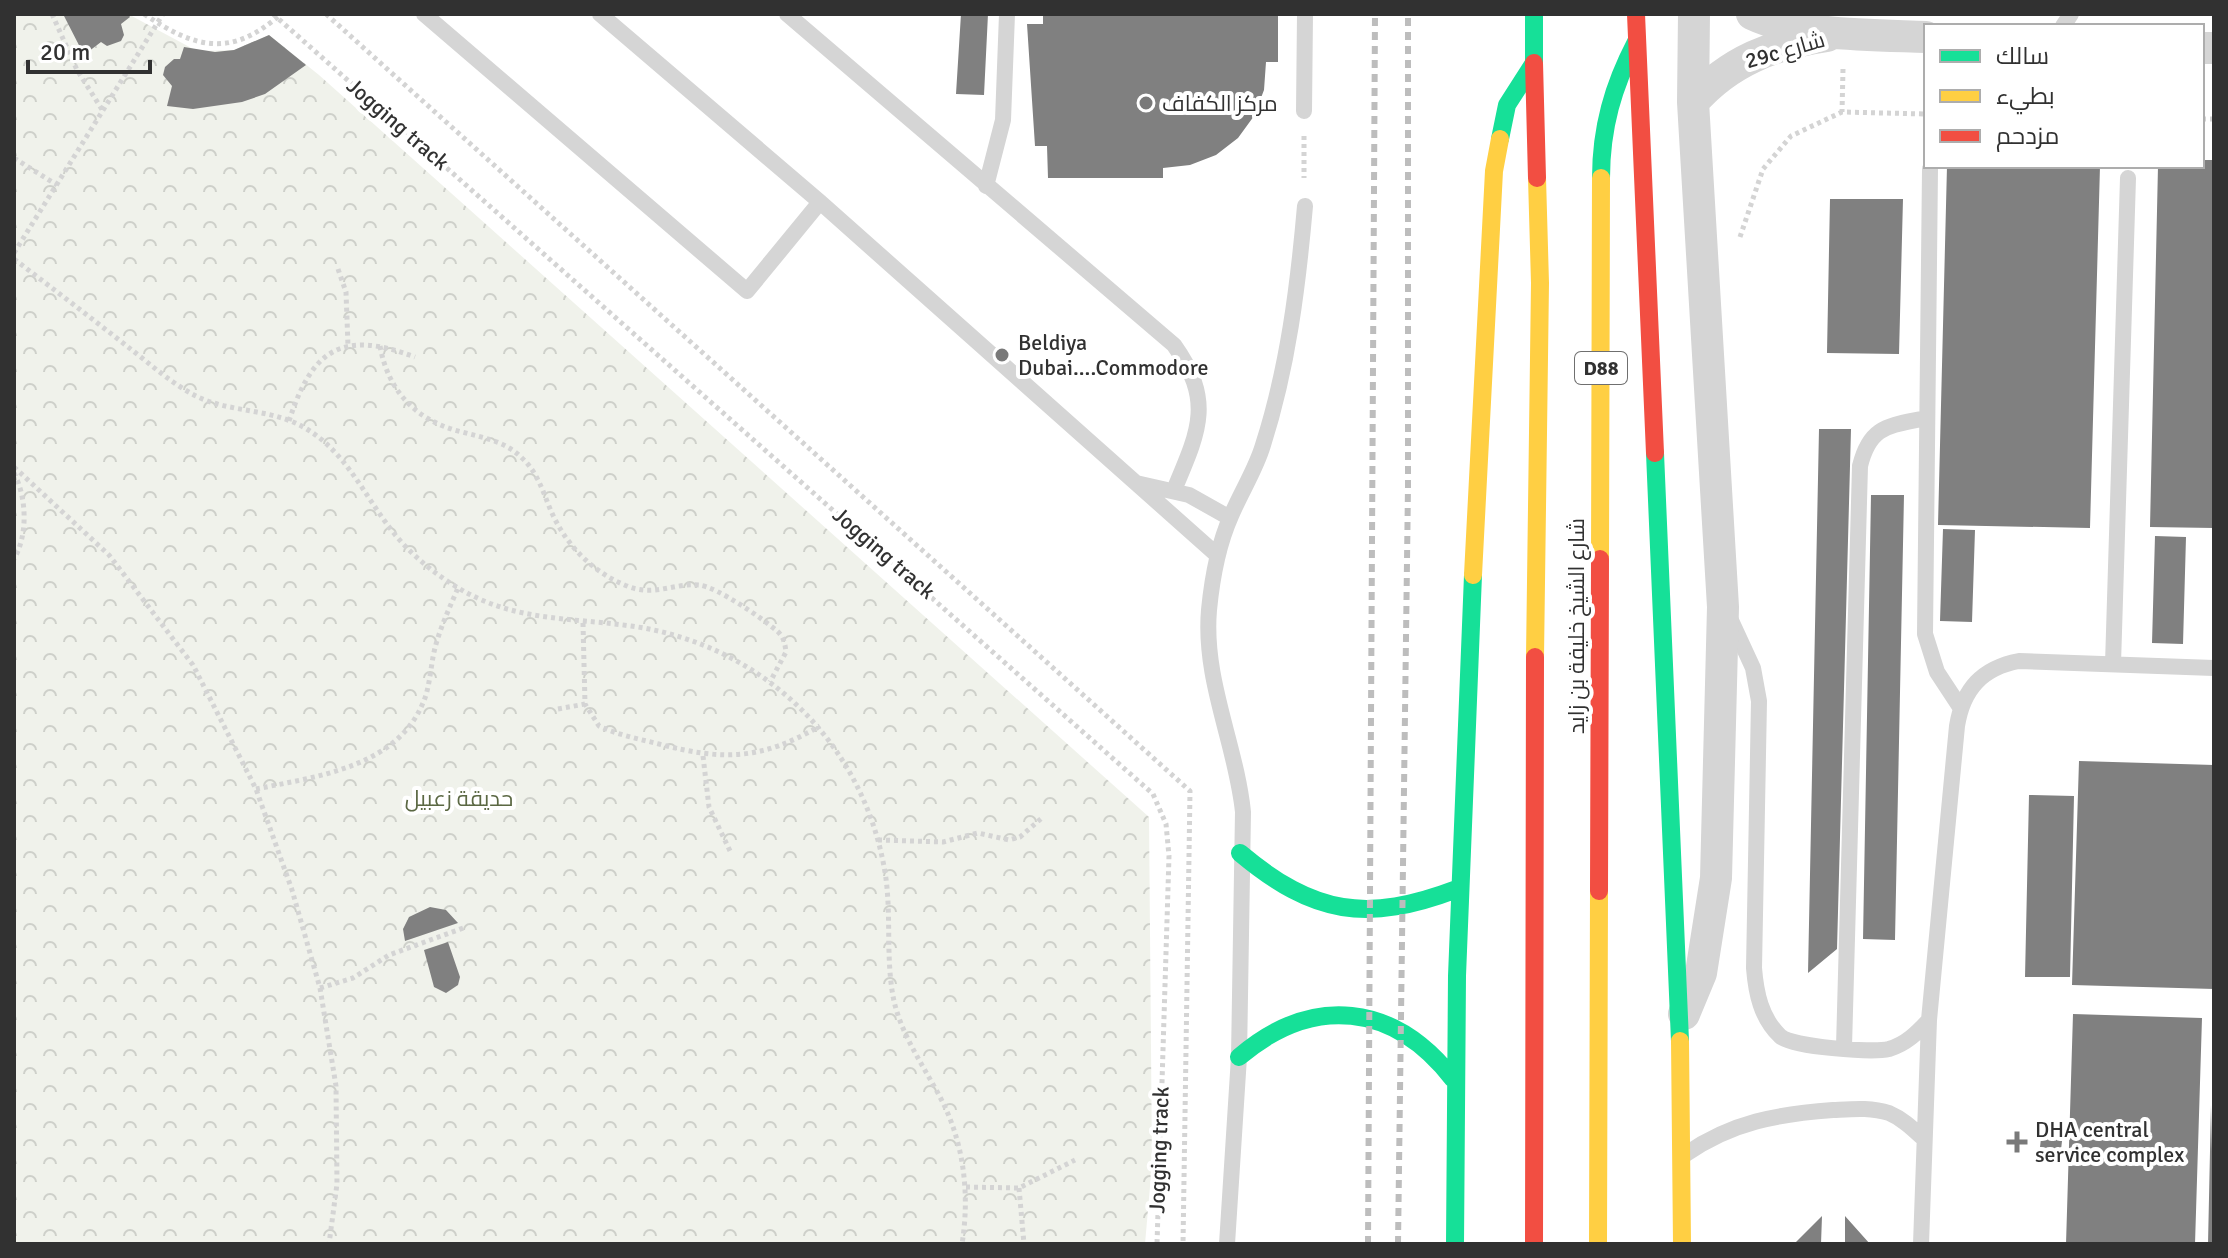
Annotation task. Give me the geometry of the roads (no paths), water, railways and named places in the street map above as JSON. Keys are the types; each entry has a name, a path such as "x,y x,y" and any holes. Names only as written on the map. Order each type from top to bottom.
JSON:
{"main road":[{"name":"شارع الشيخ خليفة بن زايد","path":"1534,14 1540,283 1534,702 1534,1244"},
{"name":"شارع الشيخ خليفة بن زايد","path":"1598,1244 1601,144 1606,109 1618,76 1636,42 1636,14"},
{"path":"1636,42 1650,297 1680,1024 1682,1244"},
{"path":"1455,1244 1453,1079 1457,889 1496,147 1507,105 1534,63"},
{"path":"1240,853 1269,880 1304,900 1341,911 1394,910 1420,905 1457,889"},
{"path":"1239,1057 1272,1031 1311,1017 1352,1015 1392,1026 1427,1047 1453,1079"}],"street":[{"path":"1680,1024 1701,973 1716,878 1723,607 1693,102 1694,14"},
{"name":"29c شارع","path":"1752,14 1765,20 1844,34 1924,37"},
{"name":"29c شارع","path":"1693,102 1710,83 1743,61 1806,39 1844,34"}],"lane":[{"path":"424,14 747,291 820,202"},
{"path":"600,14 820,202 1183,528 1217,555"},
{"path":"787,14 1174,345 1189,365 1198,389 1201,415 1197,437 1174,490"},
{"path":"986,186 1003,120 1007,14"},
{"path":"1304,111 1305,14"},
{"path":"1930,169 1925,634 1937,672 1960,707"},
{"path":"2113,664 2128,178"},
{"path":"1227,1244 1239,1057 1243,812 1239,772 1208,652 1217,555 1230,518 1263,447 1290,334 1305,206"},
{"path":"1844,1047 1860,466 1865,445 1881,429 1926,418"},
{"path":"1136,483 1174,490 1230,518"},
{"path":"1723,607 1741,636 1753,668 1759,701 1756,994 1766,1018 1782,1038 1809,1046 1888,1049 1911,1039 1929,1020"},
{"path":"1921,1244 1929,1020 1960,707 1969,689 2000,665 2019,661 2214,668"},
{"path":"1681,1157 1729,1128 1797,1113 1865,1109 1888,1113 1908,1123 1924,1139"}],"railway":[{"path":"1368,1244 1375,14"},
{"path":"1398,1244 1408,486 1408,14"}],"place":[{"name":"مركز الكفاف","path":"1146,103"},
{"name":"Beldiya Dubai....Commodore","path":"1002,355"},
{"name":"DHA central service complex","path":"2017,1142"}],"park label":[{"name":"حديقة زعبيل","path":"459,798"}]}
